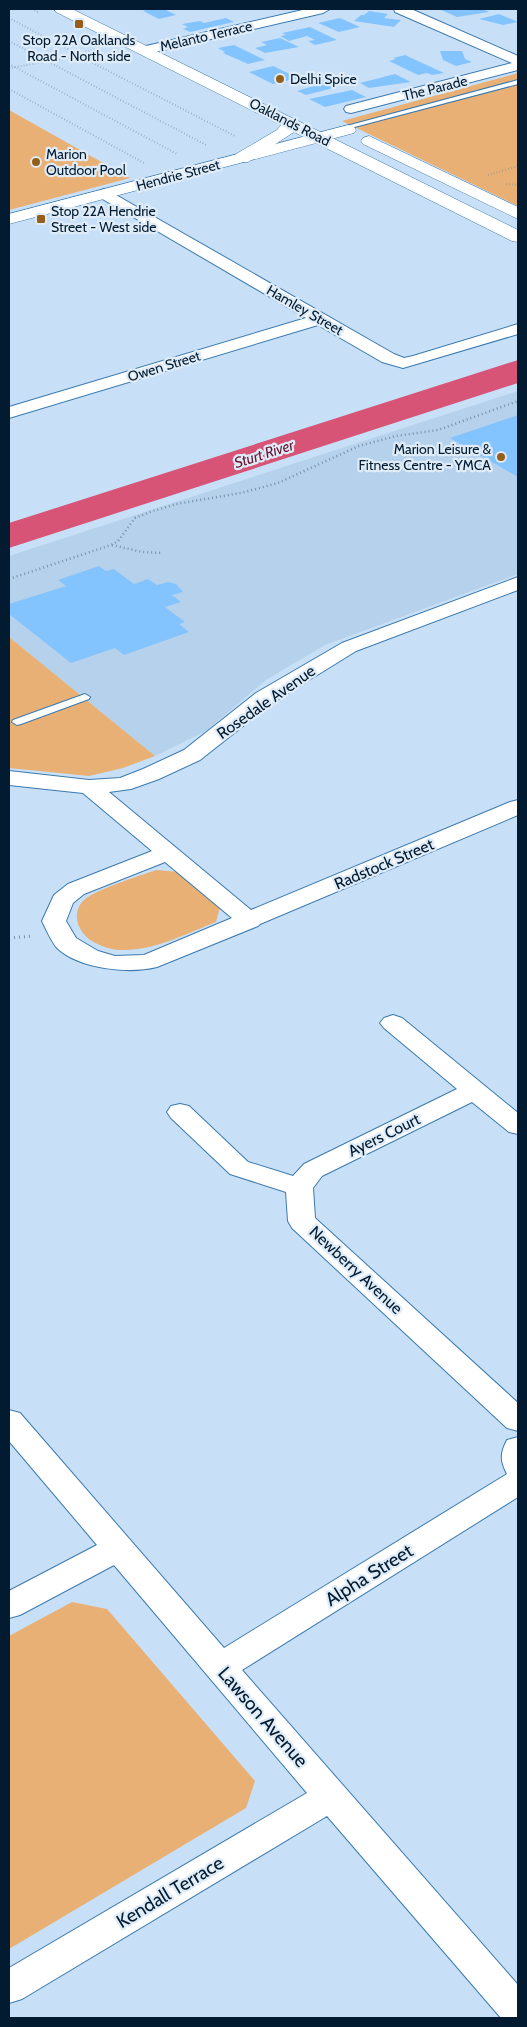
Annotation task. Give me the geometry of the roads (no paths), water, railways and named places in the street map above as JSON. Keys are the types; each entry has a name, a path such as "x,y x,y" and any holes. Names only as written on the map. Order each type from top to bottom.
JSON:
{"main road":[{"name":"Oaklands Road","path":"61,9 518,237"},
{"path":"149,32 190,53"},
{"name":"Oaklands Road","path":"323,118 518,214"},
{"path":"242,158 283,133 288,129 290,122"},
{"name":"Hendrie Street","path":"9,219 345,129"}],"street":[{"name":"Melanto Terrace","path":"146,50 324,9"},
{"path":"400,9 518,61"},
{"name":"The Parade","path":"351,109 518,66"},
{"name":"Hamley Street","path":"104,194 388,358 403,363 518,329"},
{"name":"Owen Street","path":"12,409 320,319"},
{"name":"Rosedale Avenue","path":"9,778 90,787 123,784 192,755 264,698 348,647 518,583"},
{"path":"90,787 250,921"},
{"name":"Radstock Street","path":"167,853 76,889 62,900 54,921 66,944 89,956 114,963 148,962 518,808"},
{"path":"394,1023 518,1126"},
{"name":"Ayers Court","path":"299,1187 313,1170 475,1090"},
{"path":"180,1112 239,1168 299,1187"},
{"name":"Newberry Avenue","path":"299,1187 302,1220 518,1420"},
{"name":"Lawson Avenue","path":"9,1421 518,2011"},
{"path":"518,1448 516,1457 518,1466"},
{"name":"Alpha Street","path":"220,1667 518,1482"},
{"path":"9,1606 118,1548"},
{"name":"Kendall Terrace","path":"9,1987 331,1796"}],"lane":[{"path":"345,129 518,82"},
{"path":"17,722 85,697"}],"waterway":[{"name":"Sturt River","path":"9,536 518,371"}],"place":[{"name":"Stop 22A Oaklands Road - North side","path":"79,24"},
{"name":"Delhi Spice","path":"280,79"},
{"name":"Marion Outdoor Pool","path":"36,162"},
{"name":"Stop 22A Hendrie Street - West side","path":"41,219"},
{"name":"Marion Leisure & Fitness Centre - YMCA","path":"501,457"}]}
